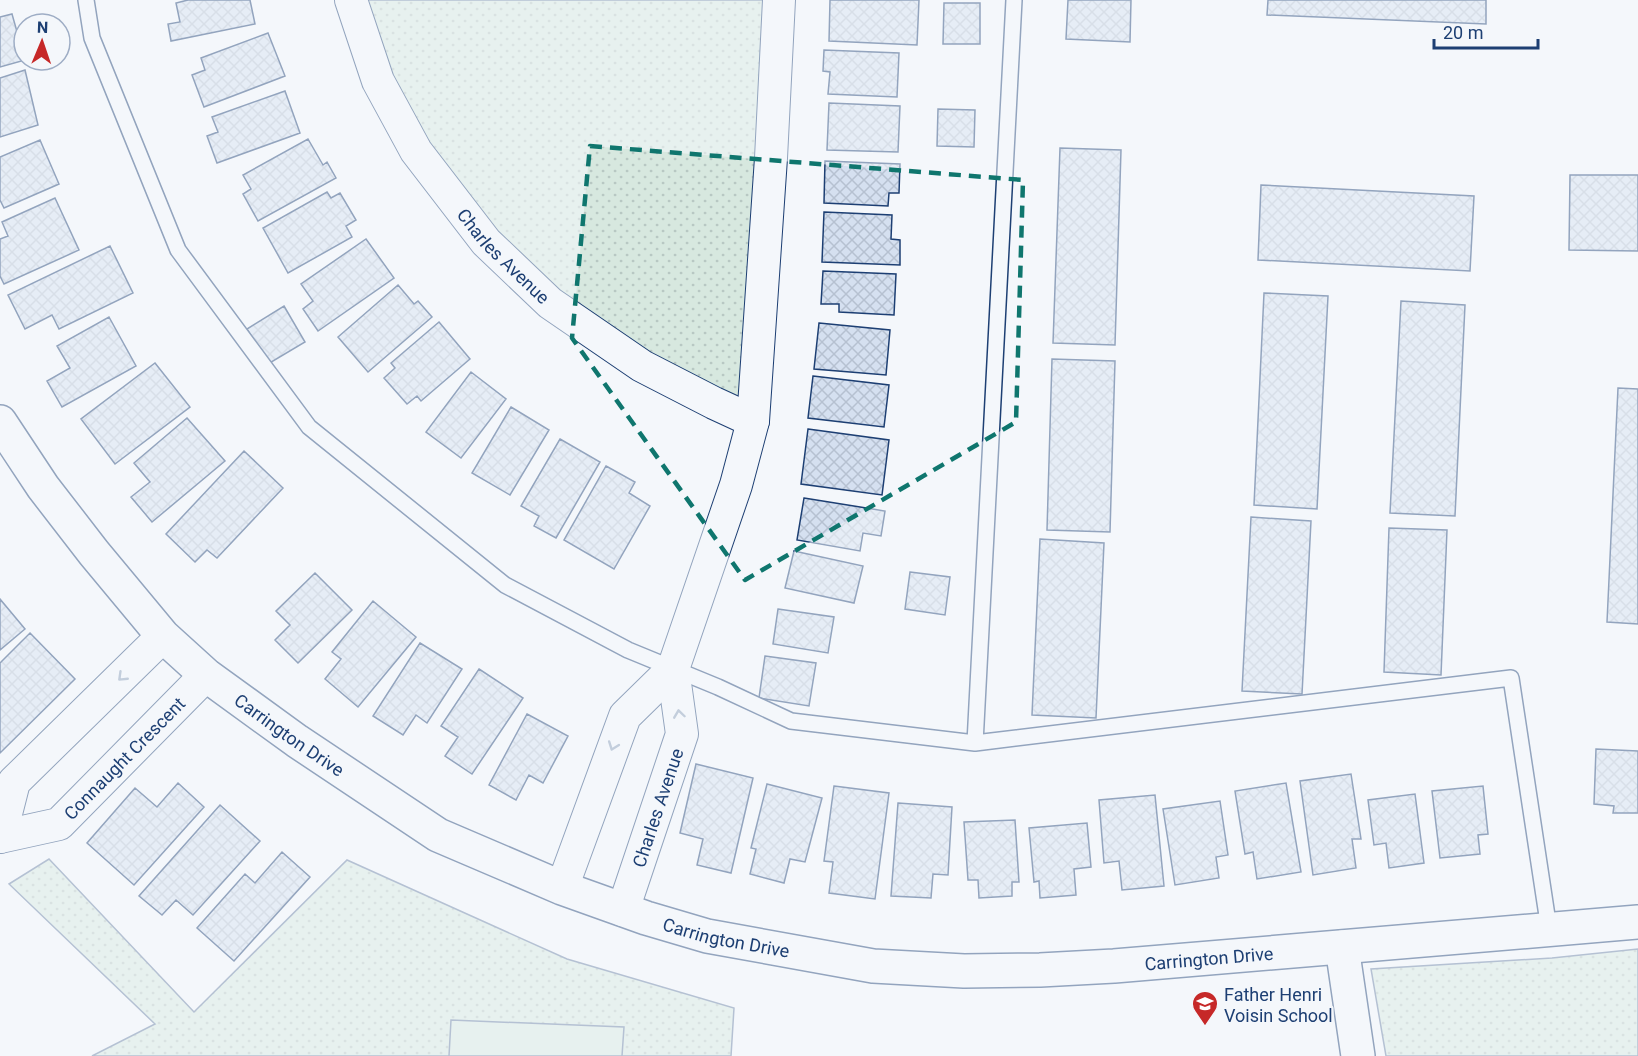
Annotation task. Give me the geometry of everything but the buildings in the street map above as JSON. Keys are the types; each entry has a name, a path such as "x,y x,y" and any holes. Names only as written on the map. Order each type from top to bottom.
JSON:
{"street":[{"name":"Charles Avenue","path":"351,0 378,81 416,151 486,242 550,303 642,366 753,421"},
{"name":"Charles Avenue","path":"623,910 682,734 673,669 736,485 753,421 779,0"},
{"name":"Carrington Drive","path":"0,422 43,487 94,553 163,636 206,675 297,741 438,835 562,888 707,936 873,966 964,971 1040,970 1104,967 1638,922"},
{"name":"Connaught Crescent","path":"163,636 14,782 0,837 60,824 206,675"},
{"name":"Charles Avenue","path":"562,888 624,716 673,669"},
{"path":"1342,947 1358,1056"}],"lane":[{"path":"86,0 92,38 178,250 309,427 506,585 627,650 791,721 975,743 1511,678 1549,928"},
{"path":"975,743 1014,0"}],"highlighted area":[{"path":"590,146 1023,180 1016,422 745,580 572,338"}],"shaded area":[{"path":"351,0 779,0 753,421 550,303 416,151"},
{"path":"49,859 194,1012 347,860 567,959 734,1008 731,1056 92,1056 155,1024 9,884"},
{"path":"1638,949 1638,1056 1386,1056 1371,969 1552,958"},
{"path":"451,1020 624,1027 622,1056 449,1056"}],"place":[{"name":"Father Henri Voisin School","path":"1205,1027"}]}
